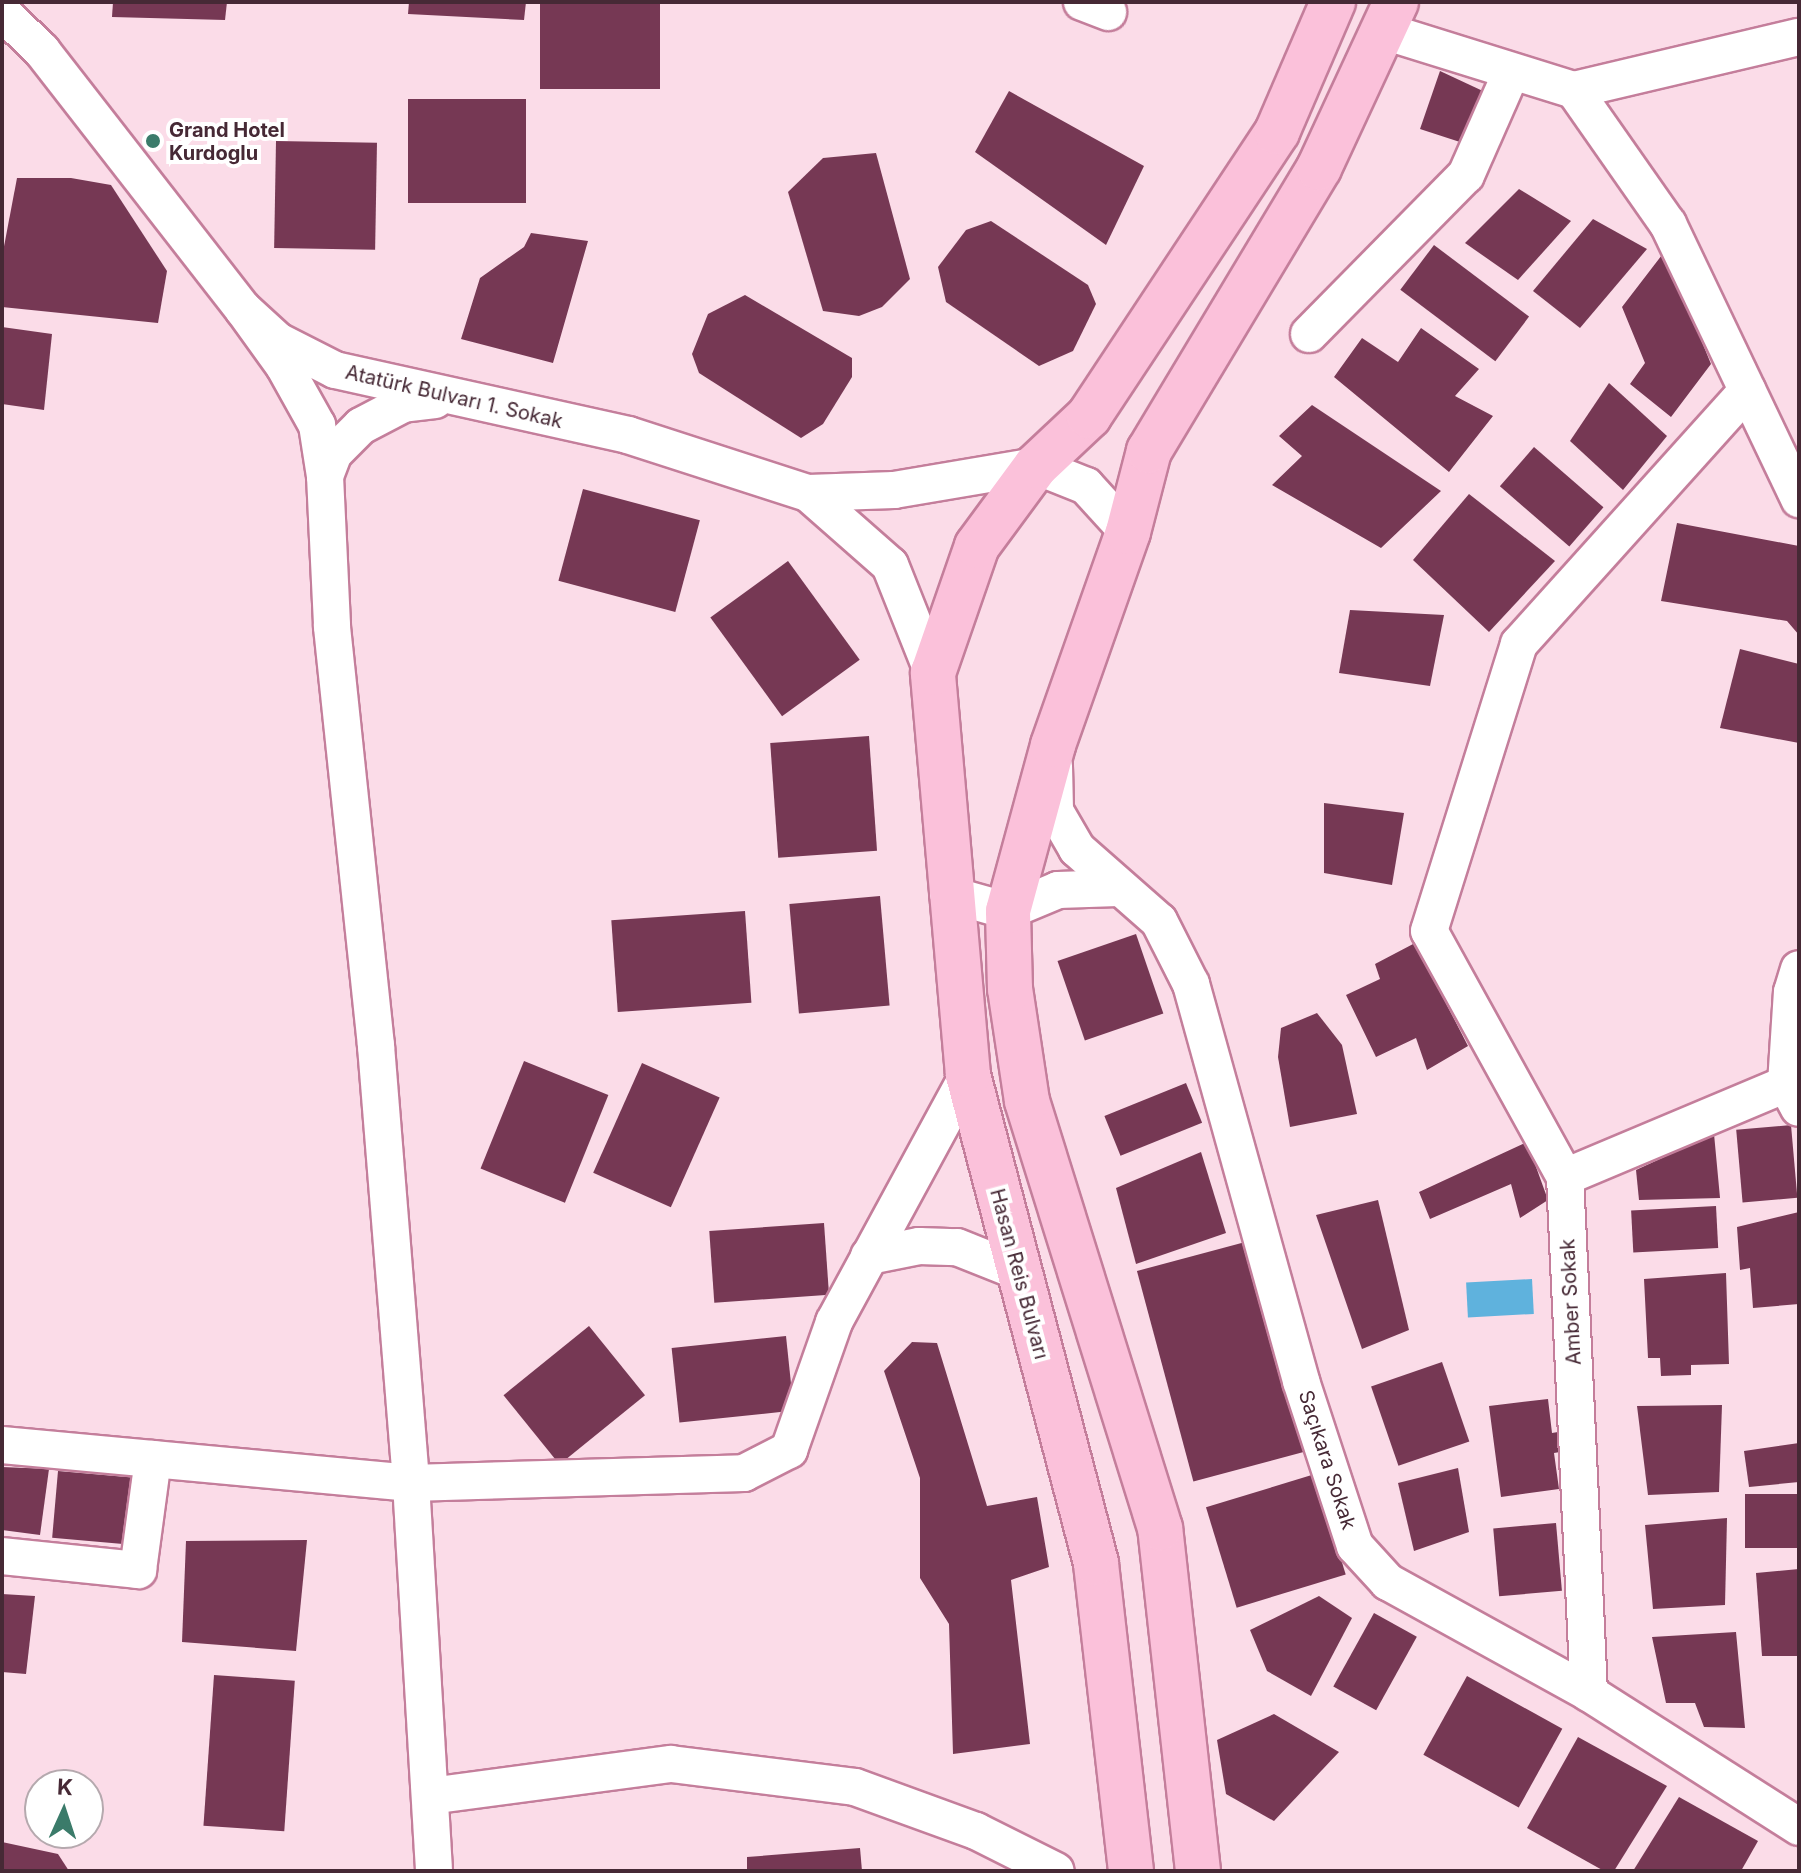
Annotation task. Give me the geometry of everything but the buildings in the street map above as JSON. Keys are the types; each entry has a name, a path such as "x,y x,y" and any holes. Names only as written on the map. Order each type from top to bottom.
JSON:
{"main road":[{"path":"933,673 977,546 1036,466 1089,416 1277,132 1333,2"},
{"path":"1198,1871 1160,1528 1027,1101 1010,989 1008,911 1053,745 1128,532 1149,451 1319,168 1390,16"},
{"name":"Hasan Reis Bulvarı","path":"933,673 948,894 968,1075 1096,1563 1131,1871"}],"street":[{"name":"Atatürk Bulvarı 1. Sokak","path":"8,15 42,51 243,309 278,341 335,370 447,398 628,435 808,493"},
{"path":"1390,16 1511,73 1574,90 1799,37"},
{"path":"1309,334 1466,175 1511,73"},
{"path":"1574,90 1668,224 1799,499"},
{"path":"243,309 284,366 317,425 325,476 332,627 376,1046 411,1483 434,1871"},
{"path":"1747,391 1519,644 1429,931 1565,1177 1792,1096 1799,969"},
{"path":"325,476 334,453 361,426 403,404 447,398"},
{"path":"808,493 894,490 1036,466 1086,486 1128,532"},
{"path":"808,493 890,565 933,673"},
{"name":"Saçıkara Sokak","path":"1053,745 1055,811 1077,849 1159,921 1191,984 1301,1381 1355,1546 1388,1582 1589,1693 1799,1827"},
{"path":"948,894 1008,911 1058,890 1118,888"},
{"path":"2,1445 411,1483 744,1473 789,1450 834,1322 968,1075"},
{"name":"Amber Sokak","path":"1565,1177 1589,1693"},
{"path":"869,1256 919,1246 957,1247 1017,1271"},
{"path":"2,1556 138,1570 153,1459"},
{"path":"430,1796 686,1766 855,1787 976,1831 1056,1871"}],"water":[{"path":"1532,1279 1534,1314 1468,1317 1466,1282"}],"place":[{"name":"Grand Hotel Kurdoglu","path":"153,141"}]}
